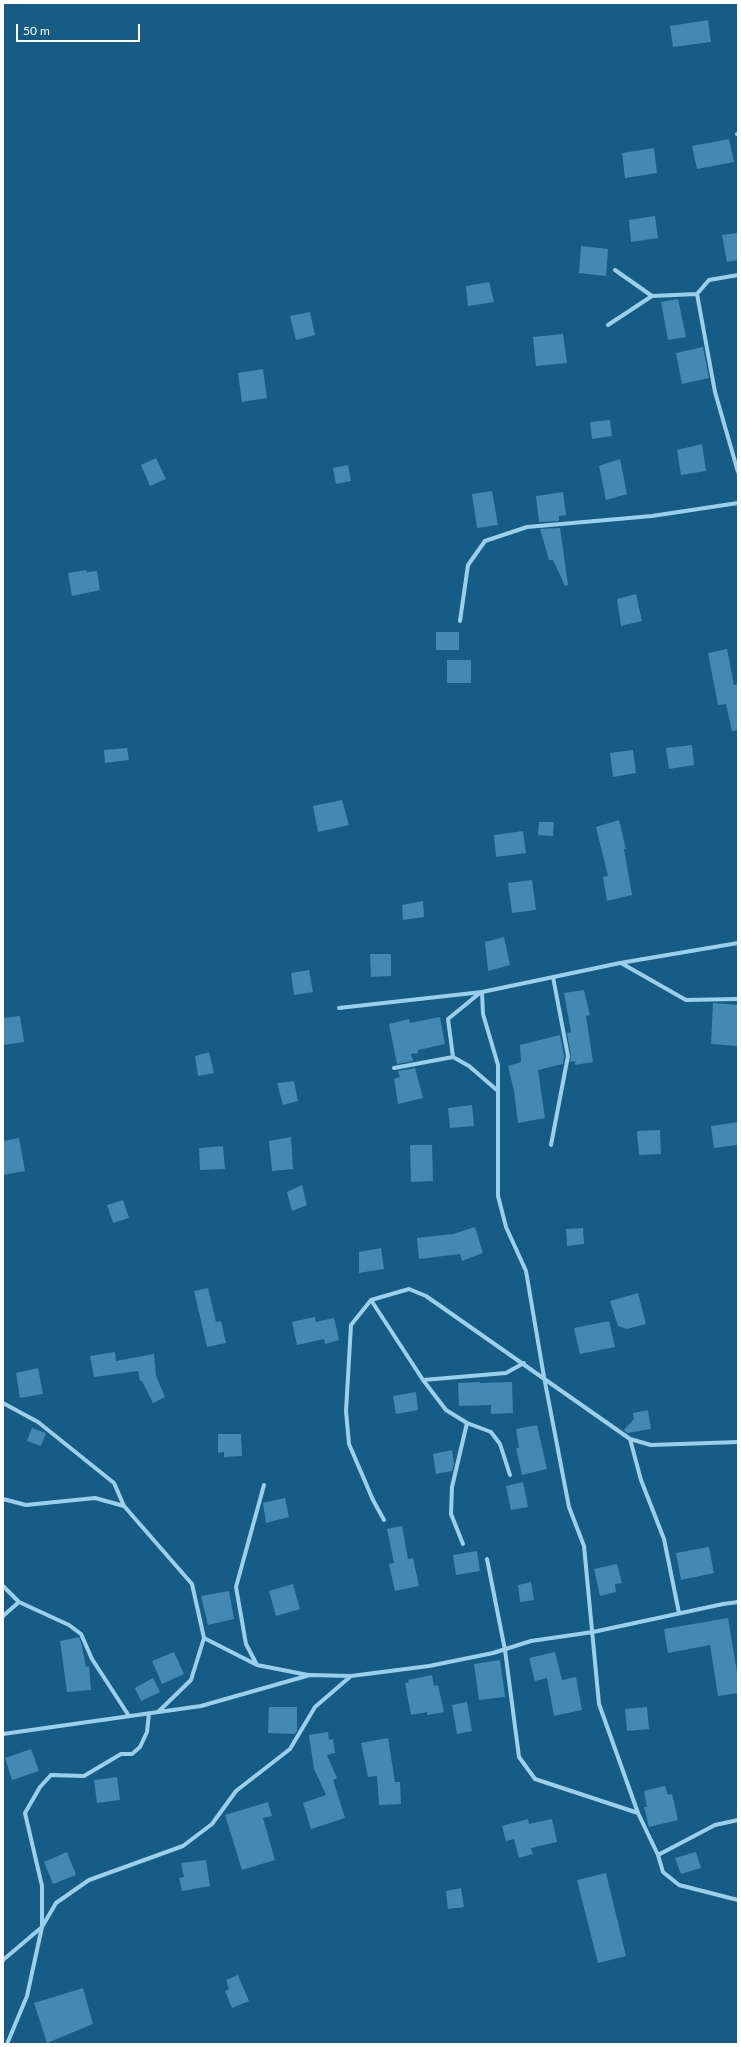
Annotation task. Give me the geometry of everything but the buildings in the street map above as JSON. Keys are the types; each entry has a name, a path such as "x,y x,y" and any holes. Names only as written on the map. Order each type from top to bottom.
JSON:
{"street":[{"path":"615,270 652,296"},
{"path":"608,325 652,296 697,294 709,280 738,275"},
{"path":"697,294 715,392 738,472"},
{"path":"460,621 468,565 485,541 527,527 652,516 738,503"},
{"path":"339,1008 482,992 620,963 738,943"},
{"path":"620,963 686,1000 738,999"},
{"path":"551,1145 568,1056 553,977"},
{"path":"453,1056 448,1019 482,992"},
{"path":"482,992 483,1014 498,1065 498,1196 506,1227 526,1271 544,1377 569,1507 584,1546 593,1632 598,1704 638,1812 658,1855 663,1872 679,1885 738,1900"},
{"path":"394,1068 453,1056 469,1066 498,1091"},
{"path":"384,1520 373,1500 349,1444 346,1411 351,1325 371,1300 409,1289 426,1296 630,1438 651,1445 738,1442"},
{"path":"371,1300 423,1380 446,1410 467,1423 491,1432 500,1444 510,1475"},
{"path":"423,1380 506,1374 524,1363"},
{"path":"3,1404 38,1422 114,1482 124,1506 192,1584 204,1638 191,1680 157,1712"},
{"path":"462,1544 451,1514 452,1487 467,1423"},
{"path":"630,1438 641,1480 664,1539 679,1613"},
{"path":"258,1665 246,1644 236,1587 264,1485"},
{"path":"3,1499 26,1505 96,1498 124,1506"},
{"path":"487,1559 505,1650 519,1757 535,1779 638,1812"},
{"path":"3,1586 19,1602 69,1625 81,1634 92,1659 129,1716"},
{"path":"3,1616 19,1602"},
{"path":"204,1638 258,1665 310,1675 351,1676 429,1666 505,1650 531,1640 593,1632 738,1602"},
{"path":"3,1734 201,1706 310,1675"},
{"path":"3,1960 42,1927 56,1903 90,1880 183,1846 212,1824 236,1792 290,1749 315,1707 351,1676"},
{"path":"7,2044 27,1996 42,1927 42,1886 25,1813 40,1787 51,1775 84,1776 121,1754 132,1754 140,1747 147,1732 149,1713"},
{"path":"658,1855 715,1825 738,1820"}]}
